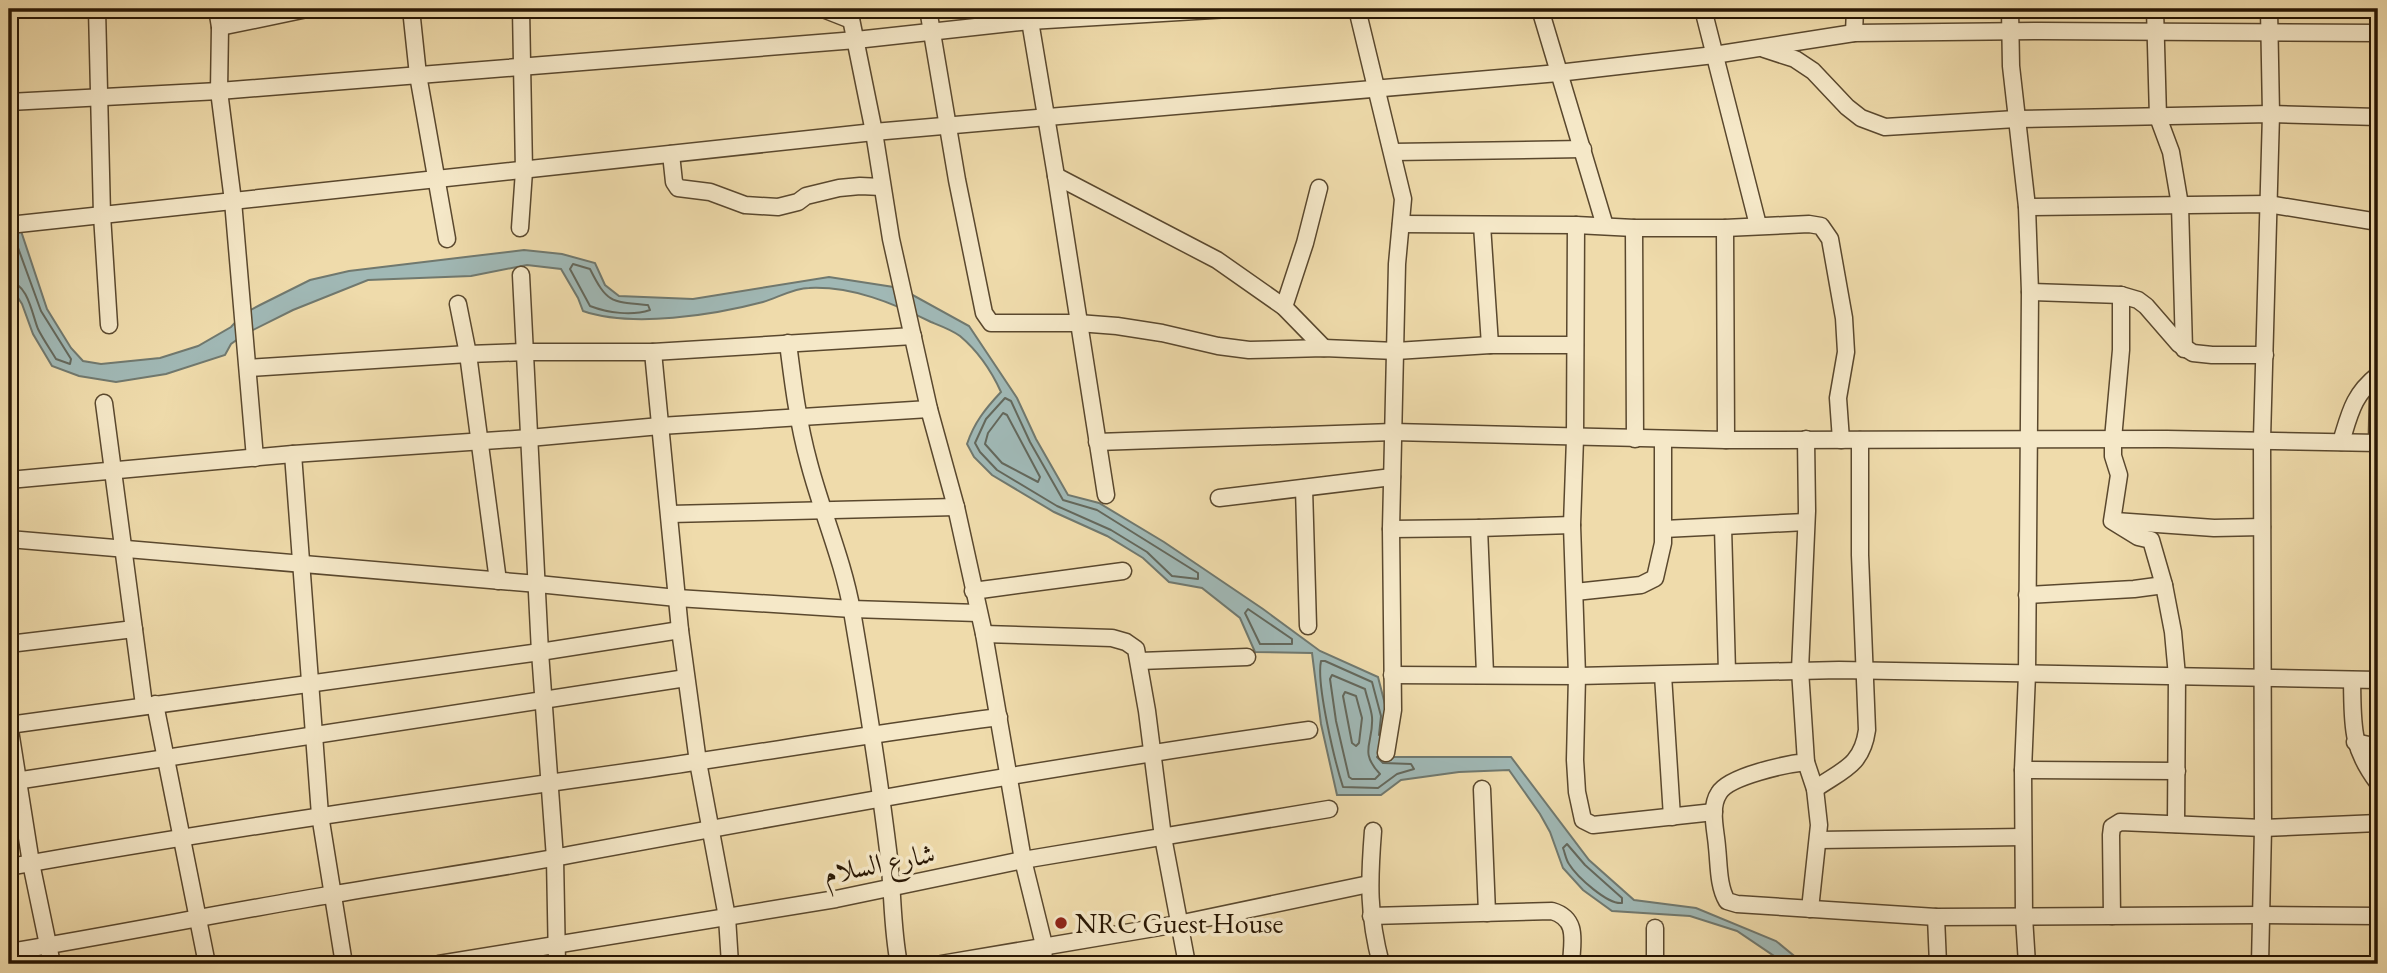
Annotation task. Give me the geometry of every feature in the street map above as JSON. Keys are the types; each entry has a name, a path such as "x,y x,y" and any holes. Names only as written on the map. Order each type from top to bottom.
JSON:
{"street":[{"path":"97,9 102,215 109,325"},
{"path":"217,9 220,27 219,91 233,201 255,458"},
{"path":"220,27 307,9"},
{"path":"411,9 418,75 447,239"},
{"path":"520,228 524,171 521,9"},
{"path":"823,9 850,14 856,40 891,239 984,634 1023,860 1044,945 1042,964"},
{"path":"928,9 950,126 957,180 985,317 992,323 1078,323 1162,333 1238,349 1396,351 1490,345 1575,345"},
{"path":"9,102 219,91 856,40 933,32 1029,15 1229,9"},
{"path":"1357,9 1403,199 1397,264 1392,432 1392,710 1386,753"},
{"path":"1540,9 1605,226"},
{"path":"1703,9 1758,225"},
{"path":"1854,33 1855,9"},
{"path":"2010,9 2016,119 2027,207 2030,292 2027,674 2023,769 2027,964"},
{"path":"2155,9 2158,117 2173,162 2180,205 2185,349"},
{"path":"2260,964 2263,828 2262,439 2270,114 2269,9"},
{"path":"1029,15 1105,495"},
{"path":"9,225 874,132 1558,72 1714,55 1854,33 2378,33"},
{"path":"1759,48 1795,59 1821,78 1847,107 1876,125 1894,127 2016,119 2270,114 2378,117"},
{"path":"1393,152 1583,149"},
{"path":"671,154 674,181 678,188 710,192 746,205 778,207 798,202 806,196 839,188 882,187"},
{"path":"1056,176 1217,260 1283,307 1324,348"},
{"path":"1283,307 1305,243 1319,188"},
{"path":"2027,207 2268,204 2378,222"},
{"path":"1401,224 1725,228 1815,224 1824,229 1830,239 1846,340 1838,398 1841,440"},
{"path":"1482,225 1490,345"},
{"path":"1576,225 1572,525 1577,676 1575,760 1577,792 1583,820 1592,825 1714,812"},
{"path":"1634,228 1635,439"},
{"path":"1725,228 1726,440"},
{"path":"521,275 540,652 555,858 557,964"},
{"path":"2030,292 2121,295 2138,300 2146,306 2185,349 2213,355 2265,355"},
{"path":"2112,520 2119,475 2113,456 2113,439 2121,350 2121,295"},
{"path":"458,304 468,354 498,581"},
{"path":"248,368 468,354 653,352 913,336"},
{"path":"788,342 798,418 852,608 881,798 898,964"},
{"path":"653,352 686,678 726,917 730,964"},
{"path":"2342,442 2355,400 2364,386 2378,375"},
{"path":"1097,442 1392,432 1635,439 2262,439 2378,443 2378,397"},
{"path":"104,403 134,629 149,704 165,757 207,964"},
{"path":"9,480 293,454 929,409"},
{"path":"1575,592 1641,585 1656,578 1664,529 1663,439"},
{"path":"1806,439 1806,522 1800,670 1806,762 1815,789 1819,840 1810,909"},
{"path":"1815,789 1848,767 1863,751 1867,730 1860,555 1860,440"},
{"path":"293,454 320,815 344,964"},
{"path":"1219,498 1392,477"},
{"path":"1304,488 1308,626"},
{"path":"670,514 956,507"},
{"path":"2112,520 2214,528 2262,527"},
{"path":"2112,520 2137,537 2151,540 2164,585 2173,632 2177,676 2176,824"},
{"path":"1664,529 1806,522"},
{"path":"1391,529 1572,525"},
{"path":"1723,527 1727,672"},
{"path":"1479,528 1485,674"},
{"path":"9,539 677,598 978,613"},
{"path":"973,591 1124,571"},
{"path":"2027,595 2164,585"},
{"path":"9,644 134,629"},
{"path":"52,964 14,781 9,724 540,652 680,630"},
{"path":"984,634 1112,639 1132,645 1136,649 1140,661 1163,837 1187,964"},
{"path":"1140,661 1247,657"},
{"path":"1392,675 1663,675 1800,670 2378,680"},
{"path":"1663,675 1672,817"},
{"path":"14,781 686,678"},
{"path":"2352,680 2355,742 2366,767 2378,783"},
{"path":"9,867 320,815 999,717"},
{"path":"9,952 333,894 555,858 710,827 1152,752 1309,730"},
{"path":"2355,742 2378,747"},
{"path":"1806,762 1779,765 1727,785 1718,794 1714,812 1720,876 1727,901 1737,904 1936,917 2378,916"},
{"path":"2023,769 2177,771"},
{"path":"1482,789 1487,913"},
{"name":"شارع السلام","path":"439,964 846,897 1023,860 1329,809"},
{"path":"2112,916 2111,835 2112,827 2120,822 2263,828 2378,823"},
{"path":"1373,831 1368,884 1371,916 1381,964"},
{"path":"1819,840 2023,837"},
{"path":"941,964 1178,924 1368,884"},
{"path":"1371,916 1552,911 1561,914 1571,925 1571,964"},
{"path":"1936,917 1938,964"},
{"path":"1655,929 1655,964"}],"water":[{"path":"9,195 47,309 71,348 83,361 101,364 160,358 198,346 231,327 243,314 310,280 349,271 524,250 562,254 595,263 605,285 619,296 693,299 829,277 900,288 969,326 1017,398 1036,439 1068,495 1099,503 1164,542 1320,651 1378,677 1388,716 1384,757 1511,757 1589,860 1634,900 1696,908 1776,941 1804,964 1786,964 1737,931 1690,916 1612,911 1583,890 1563,868 1550,832 1509,770 1459,772 1401,780 1381,795 1337,795 1321,724 1312,653 1255,652 1240,618 1202,588 1169,582 1143,558 1107,536 1054,512 992,475 974,457 967,444 981,416 1001,392 993,376 979,355 960,336 902,308 856,293 803,288 763,302 721,311 673,318 625,319 583,311 561,269 527,265 471,276 368,280 293,310 245,334 231,344 225,355 166,374 116,382 79,376 52,366 33,334 22,304 9,284"}],"place":[{"name":"NRC Guest House","path":"1061,923"}]}
